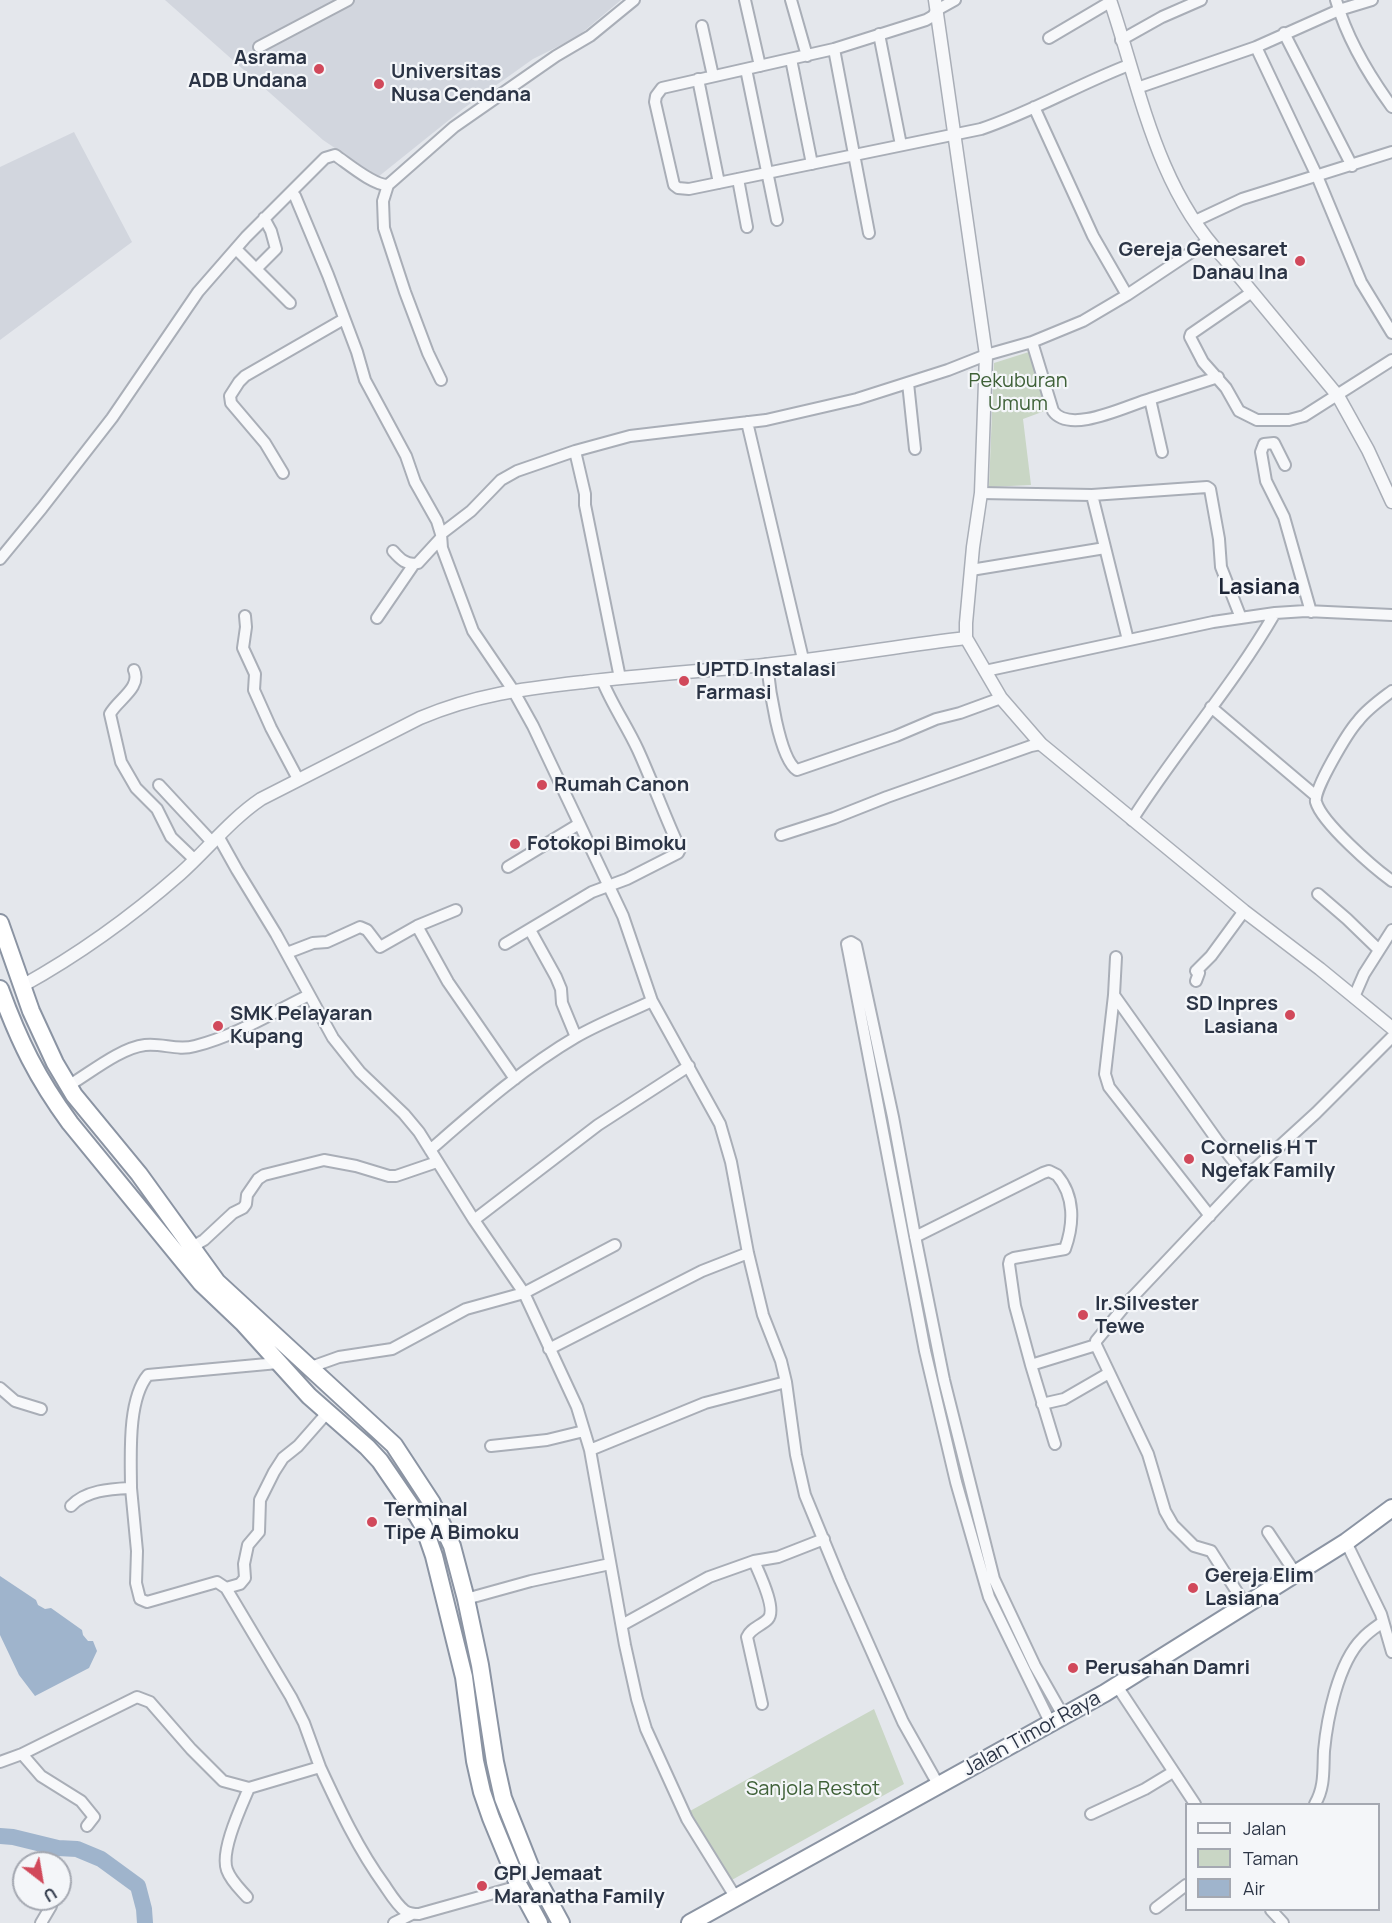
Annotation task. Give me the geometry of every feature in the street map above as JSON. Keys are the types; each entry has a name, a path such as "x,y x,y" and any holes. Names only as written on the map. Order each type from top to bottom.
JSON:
{"highway":[{"path":"0,922 22,986 55,1063 68,1086 139,1174 224,1289 394,1445 414,1474 446,1530 466,1599 503,1798 517,1837 544,1894 561,1923"},
{"path":"0,989 3,1011 31,1065 51,1097 87,1144 201,1282 243,1323 327,1413 368,1447 424,1527 434,1556 464,1677 477,1766 491,1818 519,1886 539,1923"},
{"path":"87,1144 102,1131"},
{"path":"284,1369 308,1364"},
{"path":"396,1485 414,1474"},
{"name":"Jalan Timor Raya","path":"690,1923 1117,1686 1346,1542 1392,1508"},
{"path":"477,1766 495,1762"}],"street":[{"path":"259,47 333,4 348,0"},
{"path":"441,380 428,353 405,292 384,228 383,201 388,185 454,127 556,56 590,36 634,0"},
{"path":"745,0 760,66"},
{"path":"791,0 807,56"},
{"path":"936,5 955,0"},
{"path":"1121,40 1162,17 1200,0"},
{"path":"1137,88 1256,47 1337,5 1372,0"},
{"path":"1049,38 1110,1 1129,65 1164,166 1175,189 1208,241 1338,396 1368,450 1392,502"},
{"path":"936,5 933,16 926,20 834,49 666,86 659,91 655,102 674,185 678,188 689,189 981,129 1094,78 1129,65"},
{"path":"936,5 986,355 981,493 971,570 966,638 1001,698 1041,744 1244,911 1392,1028"},
{"path":"1337,5 1355,48 1370,76 1392,107"},
{"path":"702,26 713,76"},
{"path":"1284,33 1352,166"},
{"path":"879,34 902,146"},
{"path":"1256,47 1317,176 1361,282 1392,333"},
{"path":"834,49 869,233"},
{"path":"791,59 812,164"},
{"path":"746,69 777,220"},
{"path":"698,79 719,183"},
{"path":"1034,107 1093,236 1127,295"},
{"path":"1195,221 1242,199 1392,152"},
{"path":"0,559 112,418 198,292 264,218 314,168 330,155 335,155 374,181 383,186 388,185"},
{"path":"738,179 747,227"},
{"path":"291,193 298,202 344,319 365,380 406,456 416,482 437,521 440,536 473,631 513,690 533,726 623,916 652,1001 714,1110 724,1134 763,1315 781,1361 786,1382 800,1477 805,1495 903,1722 939,1786"},
{"path":"257,268 276,249 271,231 264,218"},
{"path":"377,618 414,564 418,563 440,536 471,511 501,480 517,471 575,451 630,436 766,420 857,399 986,355 1032,342 1083,321 1127,295 1208,241"},
{"path":"236,249 290,303"},
{"path":"1252,292 1191,334 1191,342 1203,362 1226,388 1239,411 1257,420 1289,420 1304,416 1392,360"},
{"path":"283,472 265,443 231,403 231,396 239,382 255,369 344,319"},
{"path":"1032,342 1053,411 1057,417 1068,420 1099,417 1218,377"},
{"path":"908,383 915,449"},
{"path":"1150,399 1162,452"},
{"path":"747,422 803,659"},
{"path":"1285,465 1274,443 1264,444 1261,452 1266,481 1284,516 1311,612"},
{"path":"575,451 620,678"},
{"path":"981,493 1092,495 1207,486 1210,489 1219,539 1221,567 1241,618"},
{"path":"1092,495 1128,640"},
{"path":"971,570 1105,548"},
{"path":"393,551 403,561 414,564"},
{"path":"1132,820 1246,661 1275,613"},
{"path":"986,671 1128,640 1275,613 1392,615"},
{"path":"245,616 243,648 255,674 254,690 270,728 298,779"},
{"path":"22,986 82,951 170,882 243,811 269,794 420,718 480,697 513,690 767,664 966,638"},
{"path":"767,664 777,725 788,758 793,768 797,770 877,743 936,718 960,713 1001,698"},
{"path":"134,670 135,684 114,705 110,714 122,762 140,793 157,809 171,837 195,860"},
{"path":"505,944 592,892 627,879 678,853 680,849 626,724 609,697 602,680"},
{"path":"1392,691 1366,712 1353,728 1326,773 1316,796 1318,807 1339,833 1392,881"},
{"path":"1211,707 1316,796"},
{"path":"781,835 1041,744"},
{"path":"159,785 215,839 287,953 341,1050 419,1132 474,1220 524,1293 577,1407 590,1450 630,1672 646,1729 687,1819 736,1898"},
{"path":"508,867 579,824"},
{"path":"1318,894 1378,950"},
{"path":"287,953 313,943 327,942 360,927 367,930 380,947 417,926 456,910"},
{"path":"1196,981 1198,973 1196,971 1211,956 1244,911"},
{"path":"417,926 448,982 515,1079"},
{"path":"530,930 556,977 561,989 562,1004 576,1037"},
{"path":"1354,997 1364,974 1392,930"},
{"path":"851,942 856,945 893,1117 944,1380 994,1579 1035,1666 1057,1720 987,1591 956,1482 933,1384 861,1019 847,945 851,942"},
{"path":"1116,957 1104,1074 1109,1087 1210,1216"},
{"path":"1114,994 1216,1140 1246,1177"},
{"path":"68,1086 114,1057 136,1047 162,1045 180,1049 197,1046 235,1032 309,995"},
{"path":"430,1150 515,1079 576,1037 652,1001"},
{"path":"1246,1606 1211,1551 1194,1546 1173,1525 1165,1511 1148,1455 1096,1345 1097,1338 1246,1177 1316,1113 1392,1037"},
{"path":"474,1220 598,1125 689,1066"},
{"path":"192,1247 204,1240 233,1213 243,1208 247,1196 258,1179 264,1175 324,1160 396,1176 437,1162"},
{"path":"915,1237 1036,1176 1049,1172 1057,1175 1065,1186 1071,1201 1070,1229 1065,1249 1014,1258 1009,1264 1015,1306 1055,1444"},
{"path":"308,1364 392,1349 466,1309 524,1293 615,1245"},
{"path":"549,1349 702,1271 748,1253"},
{"path":"1031,1365 1096,1345"},
{"path":"284,1369 148,1375 137,1398 132,1430 131,1488 138,1551 136,1583 140,1599 147,1602 217,1582 226,1588 291,1696 304,1723 320,1767 372,1869 397,1903 412,1914"},
{"path":"1042,1404 1064,1399 1109,1373"},
{"path":"933,1384 944,1380"},
{"path":"590,1450 705,1403 786,1382"},
{"path":"0,1388 15,1401 40,1409"},
{"path":"226,1588 240,1584 245,1578 244,1563 248,1545 260,1532 261,1500 274,1472 283,1458 298,1446 327,1413"},
{"path":"491,1446 547,1440 584,1431"},
{"path":"71,1506 79,1498 90,1494 131,1488"},
{"path":"1268,1532 1296,1574"},
{"path":"622,1625 702,1580 754,1562 778,1557 824,1539"},
{"path":"1346,1542 1383,1622 1392,1652"},
{"path":"754,1562 771,1610 769,1618 751,1631 747,1637 762,1704"},
{"path":"466,1599 531,1581 610,1564"},
{"path":"1315,1803 1322,1789 1326,1728 1334,1695 1355,1647 1383,1622"},
{"path":"1117,1686 1194,1803"},
{"path":"0,1762 22,1754 137,1697 150,1702 223,1781 249,1788 320,1767"},
{"path":"22,1754 41,1776 81,1801 94,1817 87,1826"},
{"path":"1091,1814 1145,1789 1173,1772"},
{"path":"247,1897 232,1880 225,1863 228,1842 249,1788"},
{"path":"394,1923 412,1914 519,1886"},
{"path":"1156,1908 1185,1886"},
{"path":"1272,1911 1283,1923"}],"shaded area":[{"name":"Universitas Nusa Cendana","path":"165,0 621,0 577,37 533,59 464,108 378,177 323,140"},
{"path":"74,132 132,242 0,340 0,167"}],"green space":[{"name":"Pekuburan Umum","path":"1032,351 1050,409 1023,419 1031,485 989,487 994,363"},
{"name":"Sanjola Restot","path":"874,1709 904,1784 730,1881 690,1811"}],"water":[{"path":"0,1576 36,1600 38,1605 45,1609 51,1608 82,1630 88,1641 93,1641 97,1651 89,1668 35,1696 19,1675 0,1635"}],"waterway":[{"path":"0,1836 58,1848 77,1849 101,1859 138,1886 145,1923"}],"place":[{"name":"Asrama ADB Undana","path":"319,69"},
{"name":"Universitas Nusa Cendana","path":"379,84"},
{"name":"Gereja Genesaret Danau Ina","path":"1300,261"},
{"name":"UPTD Instalasi Farmasi","path":"684,681"},
{"name":"Rumah Canon","path":"542,785"},
{"name":"Fotokopi Bimoku","path":"515,844"},
{"name":"SD Inpres Lasiana","path":"1290,1015"},
{"name":"SMK Pelayaran Kupang","path":"218,1026"},
{"name":"Cornelis H T Ngefak Family","path":"1189,1159"},
{"name":"Ir.Silvester Tewe","path":"1083,1315"},
{"name":"Terminal Tipe A Bimoku","path":"372,1522"},
{"name":"Gereja Elim Lasiana","path":"1193,1588"},
{"name":"Perusahan Damri","path":"1073,1668"},
{"name":"GPI Jemaat Maranatha Family","path":"482,1886"}],"district":[{"name":"Lasiana","path":"1259,588"}]}
